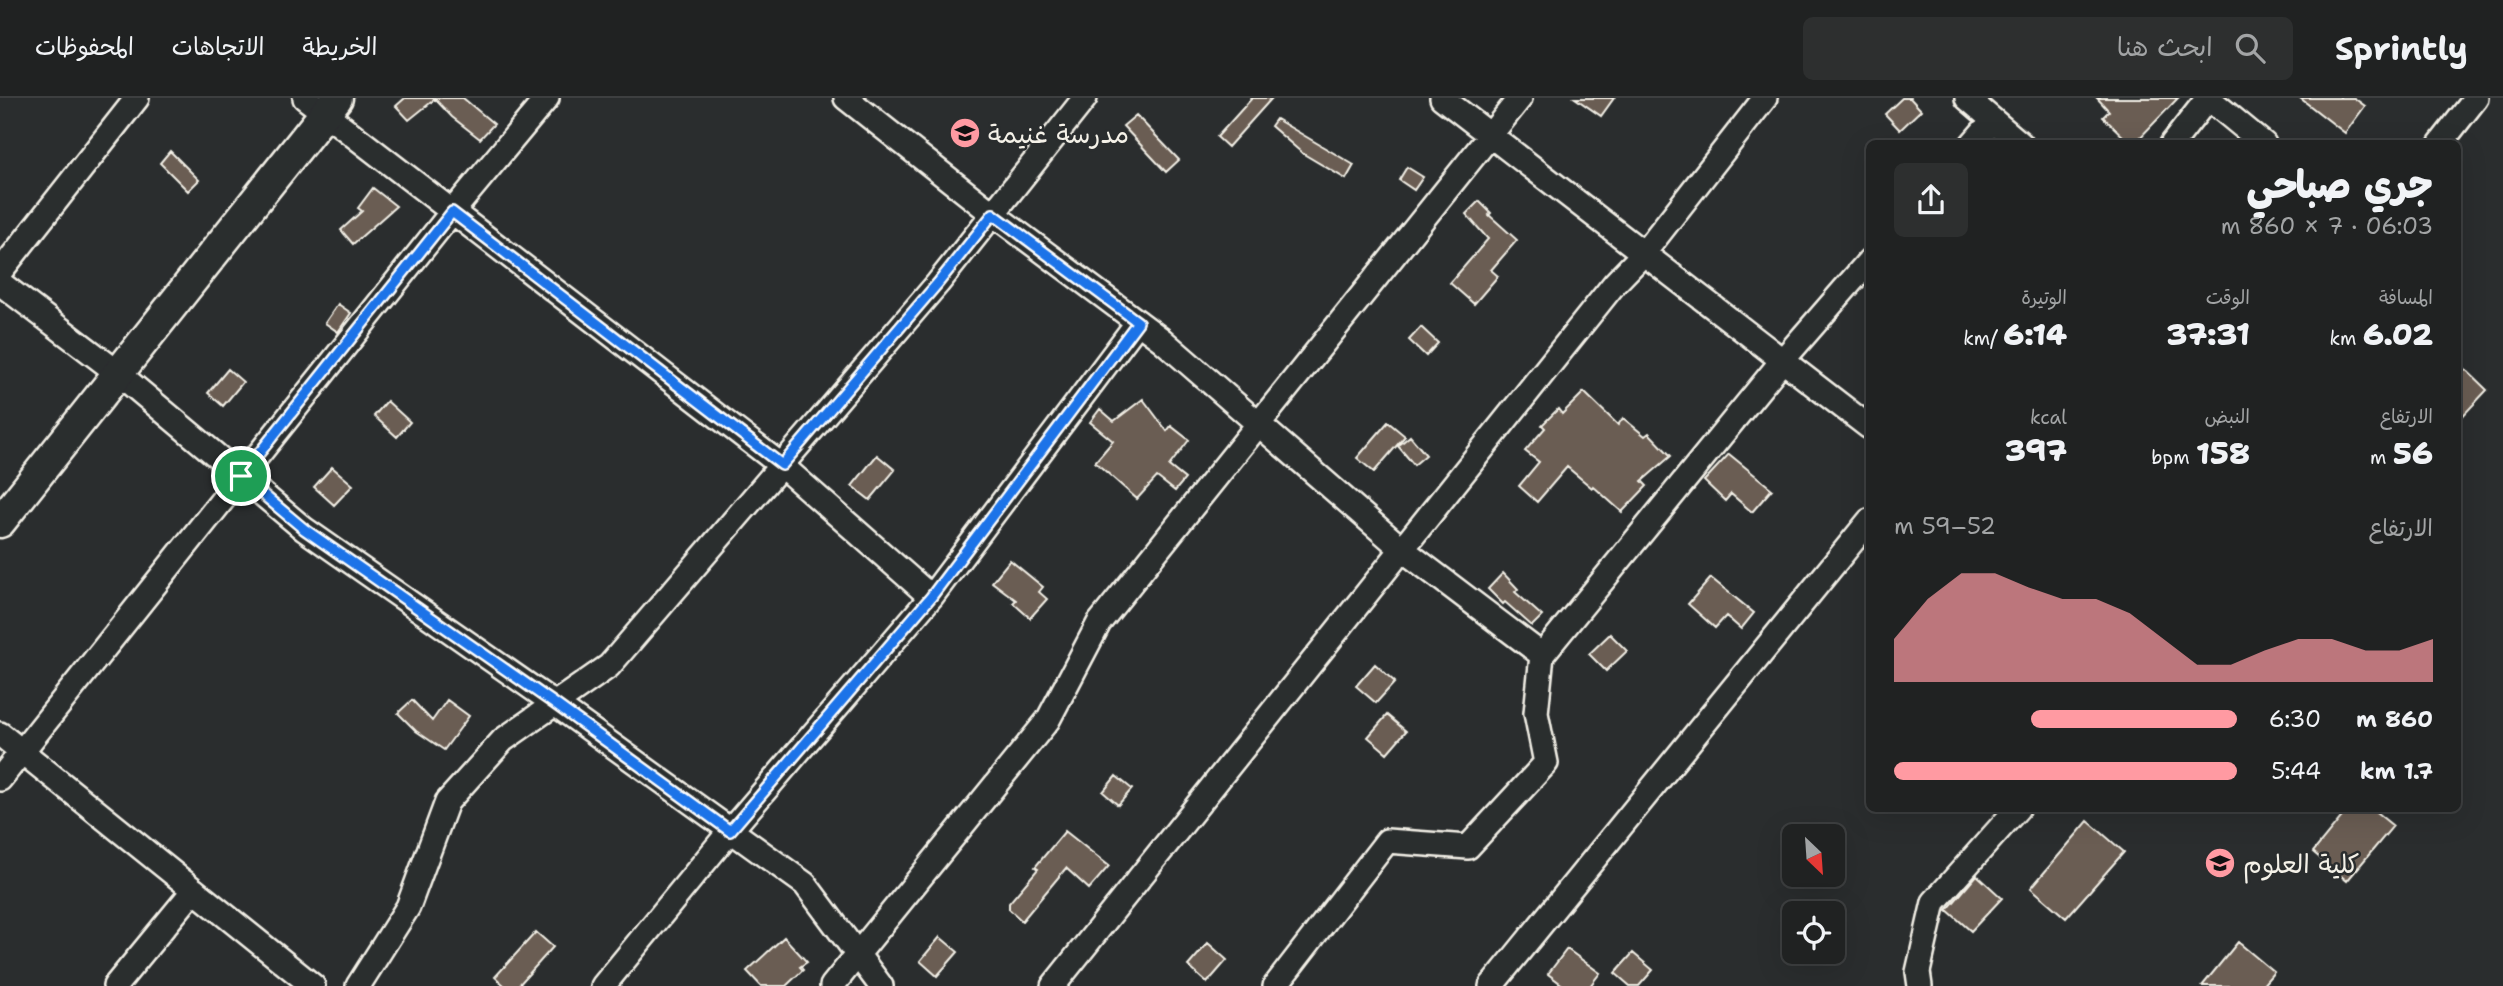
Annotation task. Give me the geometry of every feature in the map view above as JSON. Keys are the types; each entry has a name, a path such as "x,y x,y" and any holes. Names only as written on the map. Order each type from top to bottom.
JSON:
{"street":[{"path":"0,272 137,98"},
{"path":"0,779 452,212 547,98"},
{"path":"846,98 993,214 1138,322 1402,549 1542,655"},
{"path":"358,986 408,907 447,802 503,740 608,666 938,283 1085,98"},
{"path":"1442,98 1866,426"},
{"path":"832,986 1048,720 1099,623 1520,98"},
{"path":"1053,986 1615,283 1643,254 1765,98"},
{"path":"1967,98 2016,140"},
{"path":"2175,140 2208,98 2259,140"},
{"path":"2443,140 2476,98"},
{"path":"0,522 118,373 322,103 452,212 782,465 931,597"},
{"path":"1975,140 1992,121"},
{"path":"1275,986 1387,841 1468,847 1546,763 1536,713 1542,655 1782,361 1866,264"},
{"path":"0,283 118,373 304,529 555,704 805,884 881,986"},
{"path":"603,986 730,831 931,597 1138,322"},
{"path":"1491,986 1866,525"},
{"path":"0,734 313,986"},
{"path":"1920,986 1918,972 1934,902 2014,812"},
{"path":"115,986 194,890"}],"building":[{"path":"405,98 463,98 494,124 480,139 452,117 435,99 409,120 396,106"},
{"path":"1252,98 1272,98 1228,147 1217,137"},
{"path":"1575,98 1614,98 1601,116"},
{"path":"1902,98 1910,98 1921,110 1900,130 1885,114"},
{"path":"2097,98 2178,98 2138,140 2127,140 2103,117 2109,111"},
{"path":"2300,98 2354,98 2365,106 2345,133"},
{"path":"1136,115 1179,160 1166,172 1123,126"},
{"path":"1276,119 1354,165 1346,179 1302,153 1271,126"},
{"path":"170,151 199,180 188,191 160,163"},
{"path":"1407,167 1423,177 1414,190 1399,180"},
{"path":"373,188 396,206 353,244 341,230 362,211 358,208"},
{"path":"1479,201 1491,213 1489,215 1517,240 1491,270 1498,276 1474,304 1450,283 1488,239 1466,214"},
{"path":"338,304 351,313 338,332 325,323"},
{"path":"1421,327 1438,343 1426,356 1409,340"},
{"path":"2461,365 2487,390 2461,418"},
{"path":"228,369 243,382 223,406 208,393"},
{"path":"1584,392 1618,425 1623,418 1645,436 1649,433 1671,456 1642,481 1647,486 1622,512 1567,467 1537,502 1519,486 1539,462 1525,451 1545,428 1542,425 1558,409 1562,414"},
{"path":"1143,399 1167,431 1171,426 1189,440 1169,466 1185,479 1175,491 1157,477 1137,499 1095,462 1113,441 1090,422 1100,409 1114,421"},
{"path":"387,401 410,422 397,437 374,416"},
{"path":"1388,422 1405,436 1374,472 1357,458"},
{"path":"1410,436 1426,455 1414,465 1398,446"},
{"path":"1729,454 1772,489 1752,512 1731,494 1725,501 1704,481"},
{"path":"877,455 895,470 870,500 852,486"},
{"path":"332,467 353,485 334,505 314,487"},
{"path":"1010,560 1043,587 1039,592 1047,599 1030,618 1013,603 1016,600 992,582"},
{"path":"1503,573 1518,589 1515,592 1542,616 1532,626 1488,589"},
{"path":"1711,578 1754,613 1741,629 1726,616 1715,628 1688,604"},
{"path":"1610,634 1627,651 1606,671 1589,654"},
{"path":"1375,664 1395,682 1376,703 1356,686"},
{"path":"412,700 432,721 447,700 469,716 444,750 416,731 398,713"},
{"path":"1387,715 1406,731 1387,753 1368,737"},
{"path":"1116,776 1132,789 1118,805 1103,792"},
{"path":"2346,812 2376,812 2393,826 2347,881 2313,852"},
{"path":"2088,821 2124,852 2066,918 2031,888"},
{"path":"1065,831 1109,866 1089,889 1066,868 1022,921 1009,909 1009,903"},
{"path":"1977,875 2002,898 1971,931 1947,910"},
{"path":"536,932 553,947 518,986 505,986 495,977"},
{"path":"784,937 807,962 800,967 803,970 786,986 761,986 747,971"},
{"path":"940,937 958,952 937,976 920,961"},
{"path":"2238,942 2274,972 2262,986 2202,986"},
{"path":"1208,943 1227,960 1207,983 1188,966"},
{"path":"1567,949 1600,973 1590,986 1564,986 1548,974"},
{"path":"1633,953 1653,970 1639,986 1630,986 1615,973"}],"place":[{"name":"مدرسة غنيمة","path":"965,133"},
{"name":"كلية العلوم","path":"2220,863"}],"route":[{"path":"452,212 782,465 938,283 993,214 1138,322 931,597 730,831 555,704 304,529 241,476 452,212"}]}
